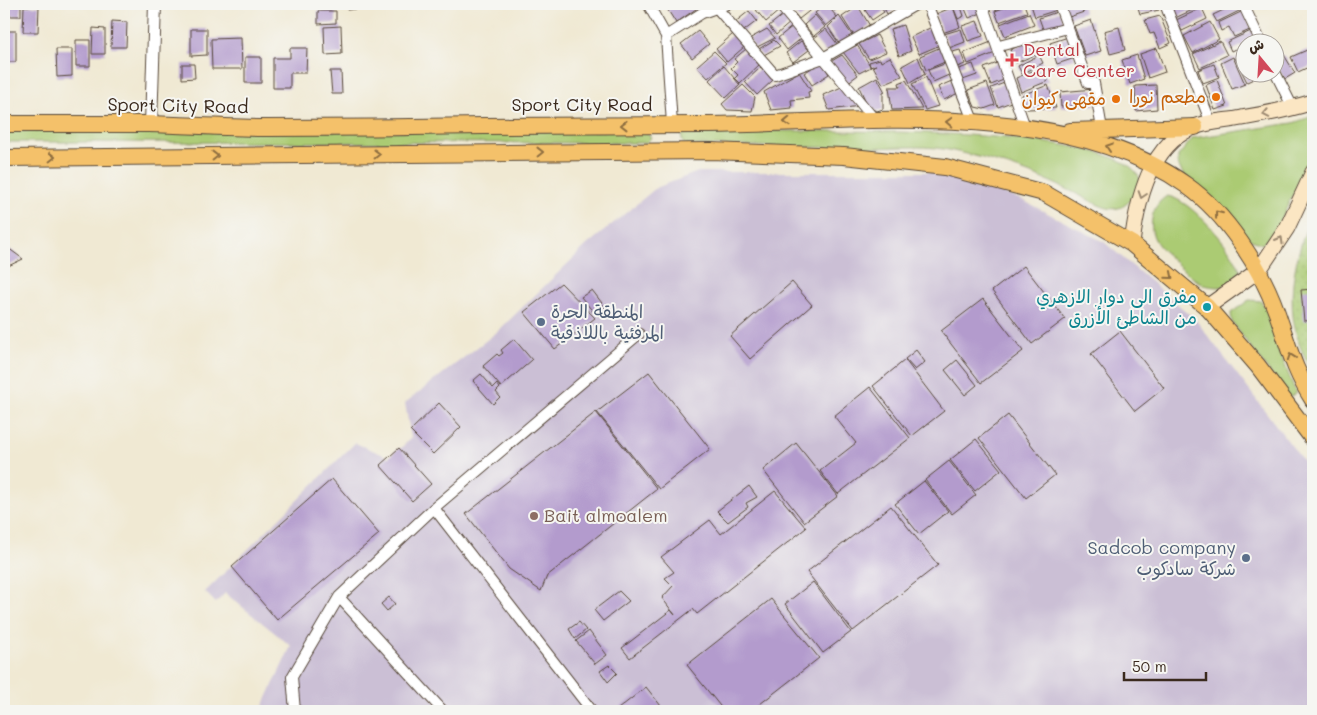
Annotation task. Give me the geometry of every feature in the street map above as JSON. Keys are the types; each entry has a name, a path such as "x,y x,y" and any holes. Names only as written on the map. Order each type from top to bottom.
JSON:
{"main road":[{"path":"1132,244 1137,212 1154,165 1162,151 1174,138 1195,127 1211,122 1293,108 1313,102"},
{"name":"Sport City Road","path":"4,124 151,124 261,128 704,125 874,119 1025,127 1096,143 1154,165 1187,185 1213,208 1259,270 1277,312 1298,377 1313,400"},
{"path":"1049,133 1102,129 1195,127"},
{"path":"4,158 711,150 844,156 945,167 1044,193 1132,244 1207,307 1258,366 1313,439"},
{"path":"1207,307 1259,270 1287,228 1313,172"}],"street":[{"path":"151,124 155,4"},
{"path":"648,4 666,36 672,124"},
{"path":"666,36 702,13 727,4"},
{"path":"779,4 874,119"},
{"path":"716,7 775,76 823,58 917,4"},
{"path":"927,4 974,123"},
{"path":"982,4 999,46 1025,127"},
{"path":"1060,4 1088,82 1094,83 1102,129"},
{"path":"1166,4 1211,122"},
{"path":"1243,4 1256,32"},
{"path":"999,46 1068,28"},
{"path":"1280,82 1293,108"},
{"path":"294,711 292,677 339,597 434,508 639,334"},
{"path":"434,508 592,711"},
{"path":"339,597 443,711"}],"shaded area":[{"path":"698,172 939,172 1020,199 1104,242 1195,319 1313,474 1313,711 261,711 291,646 225,593 216,603 205,592 355,443 391,458 411,438 405,403 497,332 587,245 656,188"}],"green space":[{"path":"1313,116 1313,162 1291,198 1276,232 1262,244 1243,237 1189,184 1178,165 1178,156 1193,138 1293,123"},
{"path":"4,131 646,131 651,138 646,143 4,142"},
{"path":"853,131 929,133 1003,138 1068,146 1116,159 1139,177 1140,184 1138,190 1129,201 1123,206 1111,209 1098,205 1050,181 1015,168 980,157 944,149 914,147 688,145 683,143 681,135 689,132"},
{"path":"1167,196 1176,199 1198,215 1210,226 1230,251 1240,271 1228,284 1222,287 1204,285 1179,266 1157,243 1152,231 1152,217 1157,205"},
{"path":"1313,211 1313,373 1296,333 1292,292 1299,252"},
{"path":"1249,300 1261,301 1270,315 1276,343 1296,393 1289,398 1232,322 1231,313"}],"building":[{"path":"8,4 21,4 21,16 8,16"},
{"path":"346,4 365,4 365,8 347,10"},
{"path":"664,4 703,4 676,23"},
{"path":"764,4 775,4 780,10 766,22 756,10"},
{"path":"787,4 809,4 813,8 799,19"},
{"path":"826,4 837,17 826,26 815,13"},
{"path":"829,4 843,4 834,11"},
{"path":"871,4 878,4 884,12 872,20 865,10 872,6"},
{"path":"882,4 895,4 896,9 887,14"},
{"path":"952,4 960,4 964,16 958,19"},
{"path":"963,4 978,4 981,13 969,18"},
{"path":"991,4 1006,4 993,9"},
{"path":"1014,4 1024,4 1027,12 999,22 995,11"},
{"path":"1055,4 1057,10 1035,17 1031,5"},
{"path":"1064,4 1082,4 1084,12 1069,17"},
{"path":"1137,4 1156,4 1159,10 1140,14"},
{"path":"1179,4 1200,4 1201,6 1175,18 1171,8"},
{"path":"1206,4 1219,4 1208,9"},
{"path":"1236,4 1240,4 1243,9 1217,22 1213,15"},
{"path":"24,6 39,6 38,32 23,32"},
{"path":"858,6 870,26 854,36 842,17"},
{"path":"953,7 960,27 942,33 936,14"},
{"path":"1202,8 1207,19 1182,31 1176,20"},
{"path":"318,11 336,11 336,23 318,24"},
{"path":"749,11 757,21 741,33 734,23"},
{"path":"1060,11 1065,25 1044,32 1039,18"},
{"path":"1243,11 1252,29 1245,32 1234,32 1234,37 1229,27 1221,31 1218,23"},
{"path":"1029,13 1034,25 1005,36 1000,24"},
{"path":"784,14 791,22 776,35 769,26"},
{"path":"815,15 825,27 814,36 804,25"},
{"path":"839,16 854,38 840,45 828,27"},
{"path":"1160,16 1171,43 1160,48 1154,33 1150,34 1145,20"},
{"path":"1091,20 1101,51 1085,56 1074,26"},
{"path":"112,21 127,22 126,47 111,47"},
{"path":"977,21 983,36 968,41 962,26"},
{"path":"1210,22 1219,39 1193,53 1184,36"},
{"path":"794,25 803,37 787,50 778,38"},
{"path":"903,25 911,51 899,56 890,29"},
{"path":"341,26 342,54 325,55 324,27"},
{"path":"932,27 940,45 919,54 911,37"},
{"path":"1119,27 1125,50 1110,54 1104,31"},
{"path":"93,28 105,29 105,54 92,54"},
{"path":"191,29 207,29 207,55 191,56"},
{"path":"767,29 775,38 755,48 749,39"},
{"path":"826,29 838,45 825,52 814,38"},
{"path":"961,29 965,42 949,48 944,34"},
{"path":"4,31 16,31 16,62 4,62"},
{"path":"698,31 709,44 692,58 681,44"},
{"path":"733,34 744,47 727,62 716,49"},
{"path":"877,35 886,52 869,59 859,44"},
{"path":"1068,37 1075,58 1057,64 1050,43"},
{"path":"241,38 242,69 212,69 211,39"},
{"path":"1234,39 1234,50 1231,51 1227,42"},
{"path":"76,40 90,40 90,66 76,66"},
{"path":"774,40 780,46 762,56 757,50"},
{"path":"1031,40 1037,54 1016,63 1010,50"},
{"path":"801,41 809,50 793,62 786,53"},
{"path":"1220,41 1227,55 1200,68 1193,54"},
{"path":"991,42 995,53 968,64 964,53"},
{"path":"857,45 871,67 859,73 843,52"},
{"path":"941,47 947,61 926,70 920,56"},
{"path":"290,48 307,48 306,73 290,73 290,88 273,88 273,58 290,58"},
{"path":"1157,48 1165,72 1148,78 1140,54"},
{"path":"56,49 72,49 72,76 57,77"},
{"path":"746,49 760,64 740,83 735,78 738,75 731,68 737,62 734,59"},
{"path":"960,50 965,64 955,68 949,53"},
{"path":"1307,50 1313,65 1298,72 1291,57"},
{"path":"714,51 726,63 708,78 697,66"},
{"path":"842,55 858,75 847,83 830,62"},
{"path":"1039,55 1043,63 1022,74 1018,66"},
{"path":"1137,55 1144,79 1130,84 1122,60"},
{"path":"1284,55 1295,73 1285,79 1284,77"},
{"path":"245,57 261,57 261,83 245,83"},
{"path":"890,57 902,76 883,84 873,66 870,67 869,62 880,59 881,62"},
{"path":"918,57 925,74 910,83 902,66"},
{"path":"1233,57 1234,82 1244,82 1245,84 1232,89 1221,63"},
{"path":"821,62 829,74 812,85 804,73"},
{"path":"1000,62 1006,79 991,85 984,68"},
{"path":"947,63 951,74 933,82 928,70"},
{"path":"182,64 194,64 195,78 182,79"},
{"path":"973,64 977,75 960,81 956,70"},
{"path":"1214,64 1219,77 1203,83 1198,70"},
{"path":"724,66 740,85 726,98 709,80"},
{"path":"761,67 773,80 757,95 745,82"},
{"path":"1042,67 1048,81 1021,92 1016,78"},
{"path":"330,71 341,71 342,94 332,94"},
{"path":"799,72 811,91 808,92 809,98 791,100 792,108 771,110 764,92"},
{"path":"877,77 885,92 883,93 883,109 877,111 869,108 859,87"},
{"path":"926,77 938,106 925,110 912,84"},
{"path":"906,80 922,109 892,110 889,87 900,87 899,83"},
{"path":"954,80 960,92 944,100 938,87"},
{"path":"1217,80 1227,106 1215,110 1206,85"},
{"path":"1007,82 1011,102 998,107 991,88"},
{"path":"987,83 995,105 984,109 975,107 968,90"},
{"path":"743,85 755,97 752,111 727,110 722,104"},
{"path":"1048,85 1056,108 1027,109 1022,95"},
{"path":"1156,85 1157,109 1136,111 1135,86"},
{"path":"844,86 860,106 829,110 823,95"},
{"path":"1094,89 1095,105 1061,107 1060,92"},
{"path":"4,245 23,259 4,268"},
{"path":"1024,266 1065,319 1032,344 992,291"},
{"path":"792,282 812,305 750,359 730,336"},
{"path":"561,283 595,318 555,349 524,312"},
{"path":"1313,289 1313,320 1304,321 1301,290"},
{"path":"592,290 605,307 595,314 581,297"},
{"path":"983,299 1023,351 981,383 941,331"},
{"path":"1120,331 1164,388 1135,411 1091,354"},
{"path":"514,339 532,360 501,387 483,366 497,354 499,356 503,353 501,350"},
{"path":"916,350 925,362 915,370 905,359"},
{"path":"905,360 944,411 912,436 873,386"},
{"path":"957,360 977,385 965,395 945,370"},
{"path":"649,372 710,449 659,489 597,412"},
{"path":"481,374 493,388 497,384 500,388 496,392 500,397 493,404 473,381"},
{"path":"870,387 910,438 838,494 820,471 856,443 834,416"},
{"path":"439,403 461,427 433,454 410,431"},
{"path":"596,412 657,489 547,576 541,591 509,569 466,514"},
{"path":"1008,415 1055,475 1026,498 979,438"},
{"path":"976,439 1001,470 975,491 950,460"},
{"path":"796,443 838,496 804,522 763,470"},
{"path":"399,448 431,484 412,501 380,465"},
{"path":"949,461 976,495 952,514 925,480"},
{"path":"332,479 379,534 277,620 232,567"},
{"path":"924,481 948,511 919,534 895,504"},
{"path":"749,486 757,497 746,503 748,507 728,522 717,511"},
{"path":"775,491 806,528 697,614 693,609 630,658 622,648 671,610 675,615 662,598 673,586 665,578 674,572 661,557 710,520 721,534"},
{"path":"891,506 938,565 853,631 807,572"},
{"path":"813,582 851,632 823,653 785,604"},
{"path":"619,591 629,601 603,621 594,610"},
{"path":"389,597 395,604 387,611 381,604"},
{"path":"771,599 819,658 751,711 724,711 687,665"},
{"path":"579,622 586,630 575,639 569,629"},
{"path":"589,631 607,655 595,664 576,641"},
{"path":"609,665 617,673 608,682 600,671"},
{"path":"646,687 665,711 619,711 618,709"}],"place":[{"name":"Dental Care Center","path":"1012,60"},
{"name":"مطعم نورا","path":"1216,97"},
{"name":"مقهى كيوان","path":"1116,99"},
{"name":"مفرق الى دوار الازهري من الشاطئ الأزرق","path":"1207,307"},
{"name":"المنطقة الحرة المرفئية باللاذقية","path":"541,322"},
{"name":"Bait almoalem","path":"534,516"},
{"name":"Sadcob company شركة سادكوب","path":"1246,558"}]}
